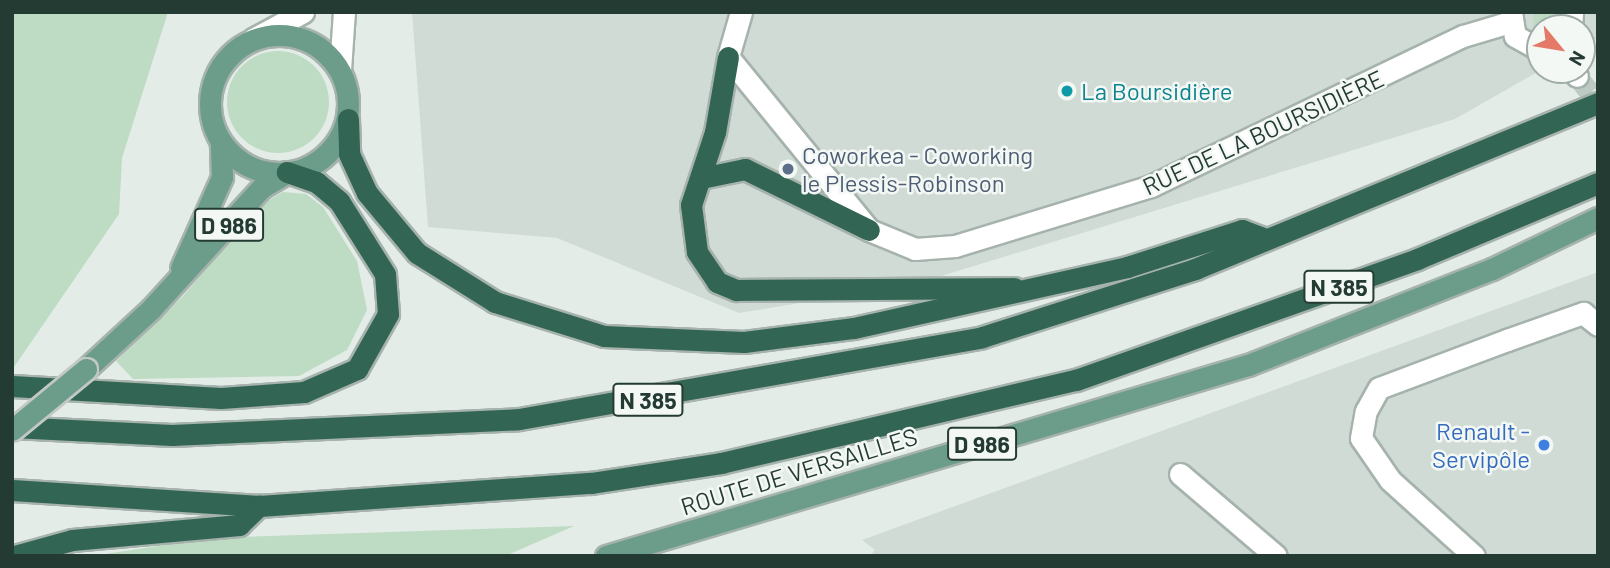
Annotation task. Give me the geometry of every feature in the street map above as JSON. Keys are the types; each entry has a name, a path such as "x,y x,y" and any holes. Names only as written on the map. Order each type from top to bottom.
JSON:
{"highway":[{"path":"727,57 701,178 691,205 697,253 717,282 736,290 1027,289"},
{"name":"N 385","path":"12,429 172,435 519,419 664,398 982,337 1140,289 1598,103"},
{"path":"348,119 354,166 398,235 463,285 563,327 649,341 744,342 931,315 1027,289 1127,267 1242,230 1263,238"},
{"path":"701,178 745,169 842,222 869,230"},
{"path":"12,386 221,398 284,395 325,387 357,369 388,314 385,274 340,201 316,182 287,172"},
{"name":"N 385","path":"12,490 259,506 591,484 708,466 1076,380 1417,259 1598,183"},
{"path":"14,556 72,540 239,525 259,506"}],"main road":[{"path":"253,39 308,40 340,70 348,119 327,154 287,172 250,167 221,143 209,93 224,60 253,39"},
{"name":"D 986","path":"173,283 216,199 221,143"},
{"name":"D 986","path":"12,429 86,369 173,283 261,188 287,172"},
{"name":"ROUTE DE VERSAILLES","path":"606,556 1248,365 1492,270 1598,218"}],"street":[{"path":"253,39 303,12"},
{"path":"340,70 344,12"},
{"path":"727,57 741,12"},
{"name":"RUE DE LA BOURSIDIÈRE","path":"727,57 869,230 898,246 944,247 1108,202 1236,150 1463,36 1511,17 1526,45"},
{"path":"1474,556 1390,480 1361,438 1366,411 1379,388 1507,340 1583,313 1598,325"},
{"path":"1180,474 1276,556"}],"shaded area":[{"path":"412,12 1598,12 1596,39 1596,14 1526,14 1526,79 1455,119 915,284 739,313 557,238 428,227"},
{"path":"1598,272 1598,556 870,556 875,550 862,540"}],"green space":[{"path":"1546,8 1556,14 1536,14"},
{"path":"12,12 168,12 122,158 119,214 12,370"},
{"path":"278,51 297,55 314,66 325,83 329,102 325,121 314,138 297,149 278,153 259,149 242,138 231,121 227,102 231,83 242,66 259,55"},
{"path":"283,192 306,194 323,207 357,261 367,310 347,350 299,376 133,379 116,361 183,296 259,206"},
{"path":"574,526 505,556 92,556 211,538"}],"tunnel":[{"path":"1583,84 1598,102"}],"place":[{"name":"La Boursidière","path":"1067,91"},
{"name":"Coworkea - Coworking le Plessis-Robinson","path":"788,169"},
{"name":"Renault - Servipôle","path":"1544,445"}]}
